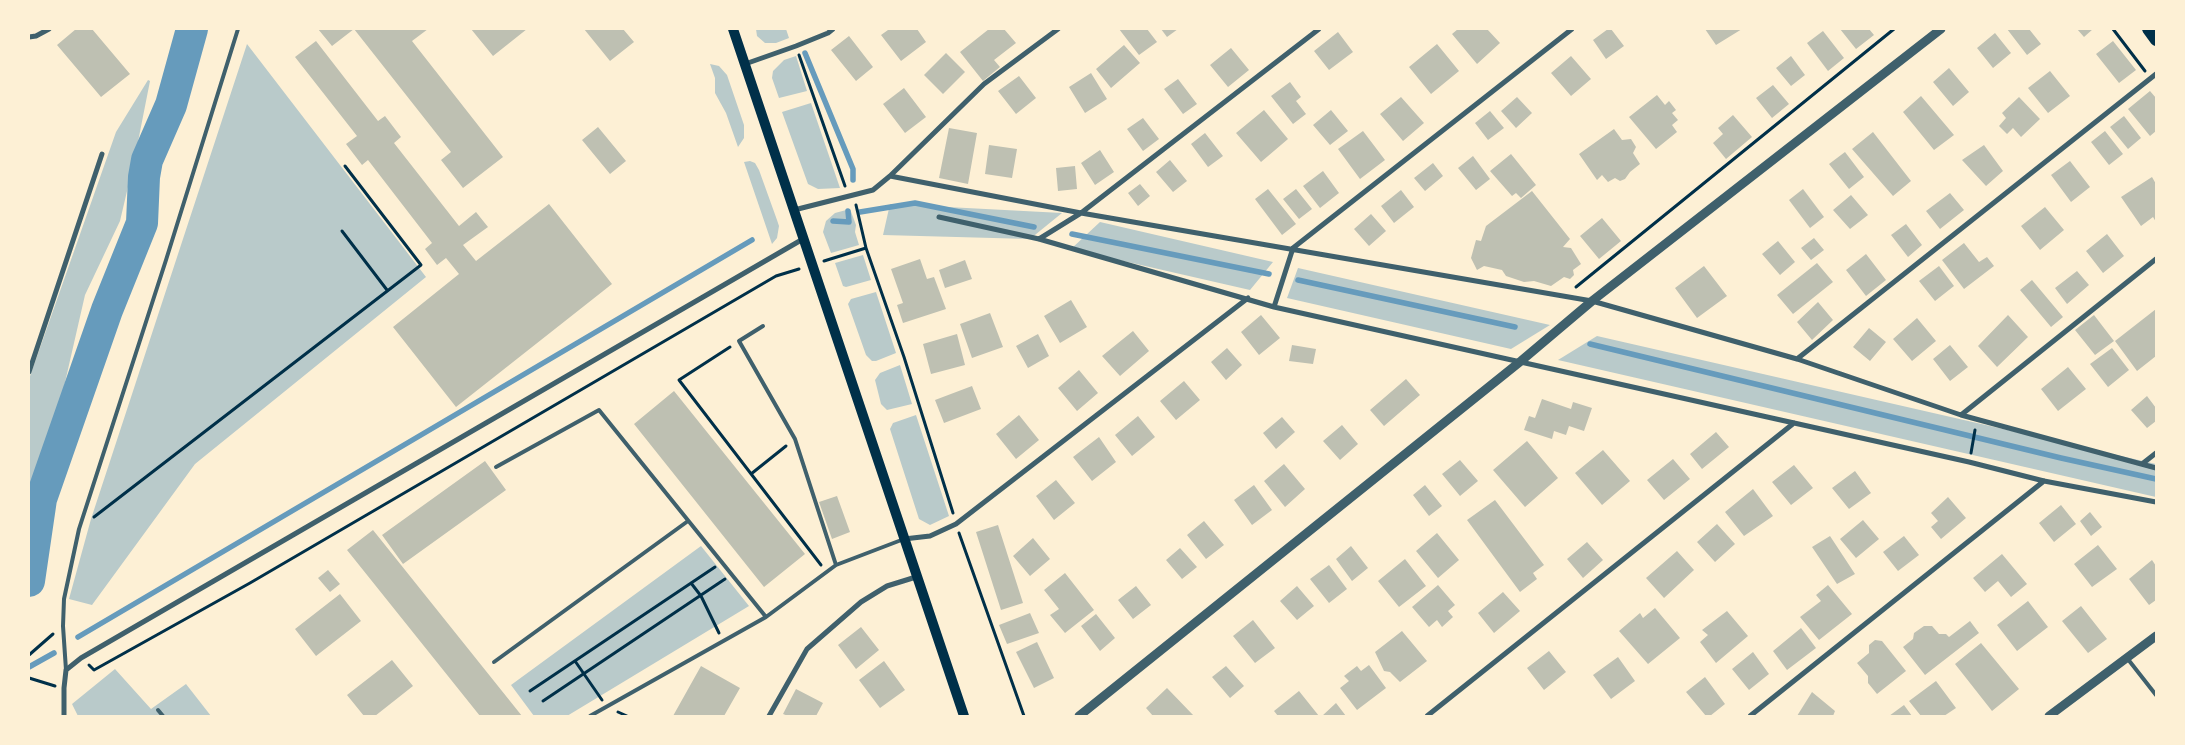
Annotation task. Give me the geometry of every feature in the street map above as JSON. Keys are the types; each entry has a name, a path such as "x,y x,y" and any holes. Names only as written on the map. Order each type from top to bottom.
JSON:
{"main road":[{"path":"733,29 964,716"},
{"path":"2148,29 2156,40"}],"street":[{"path":"29,37 36,36 48,29"},
{"path":"745,64 796,46 833,29"},
{"path":"793,210 873,190 890,176 984,84 1058,29"},
{"path":"1039,239 1082,213 1319,29"},
{"path":"1274,308 1293,248 1572,29"},
{"path":"1079,716 1521,361 1592,301 1941,29"},
{"path":"1797,359 2156,74"},
{"path":"29,372 102,154"},
{"path":"890,176 1082,213 1592,301 1797,359 1961,415 2156,468"},
{"path":"939,217 1039,239 1248,298 1274,308 1521,361 1969,462 2044,481 2156,502"},
{"path":"64,716 66,670 81,658 803,239"},
{"path":"1961,415 2156,260"},
{"path":"904,539 930,536 956,524 1248,298"},
{"path":"1427,716 1794,423"},
{"path":"2142,464 2156,453"},
{"path":"1750,716 2044,481"},
{"path":"768,716 808,649 862,602 887,586 916,577"},
{"path":"2049,716 2156,636"}],"lane":[{"path":"66,670 63,626 64,599 80,529 238,29"},
{"path":"764,326 739,342 795,439 836,565"},
{"path":"496,468 599,410 766,617"},
{"path":"494,662 688,521"},
{"path":"590,716 766,617 827,574 836,565 904,539"},
{"path":"2128,658 2156,695"},
{"path":"158,710 163,716"}],"path":[{"path":"1564,296 1894,29"},
{"path":"2113,29 2151,78"},
{"path":"796,46 844,186 857,206 866,248 956,524 1024,716"},
{"path":"80,529 420,264 345,166"},
{"path":"342,231 387,290"},
{"path":"81,658 94,670 250,583 776,276 866,248"},
{"path":"739,342 679,380 827,574"},
{"path":"1969,462 1977,419"},
{"path":"751,474 795,439"},
{"path":"530,691 722,563"},
{"path":"543,701 732,575"},
{"path":"691,583 701,596 723,642"},
{"path":"29,655 63,626"},
{"path":"575,661 607,707"},
{"path":"29,678 64,688"}],"shaded area":[{"path":"756,29 786,29 789,38 776,43 765,43 757,36"},
{"path":"247,44 426,277 195,464 92,605 69,599 91,519"},
{"path":"796,56 807,91 779,98 772,78 773,71 784,60"},
{"path":"710,64 719,66 727,75 744,125 744,138 738,147 726,113 715,93 715,78"},
{"path":"148,80 150,81 135,157 120,221 85,295 55,426 29,514 29,379 116,132"},
{"path":"811,103 840,188 818,189 808,184 782,112"},
{"path":"750,161 755,163 759,170 779,226 777,238 772,244 744,162"},
{"path":"890,204 1062,213 1030,239 883,235"},
{"path":"850,209 856,225 855,232 859,245 831,253 823,232 826,221 835,213"},
{"path":"1100,222 1273,262 1250,290 1071,249"},
{"path":"863,255 871,280 846,287 843,286 835,263"},
{"path":"1298,268 1550,325 1511,349 1287,298"},
{"path":"876,292 896,353 872,361 866,355 848,304 851,299"},
{"path":"1597,336 2156,464 2156,497 1558,360"},
{"path":"900,365 912,404 887,410 881,404 875,380 880,373"},
{"path":"916,415 949,516 930,525 919,519 890,429 893,423"},
{"path":"701,546 749,606 567,716 534,716 511,685"},
{"path":"115,669 151,709 186,684 211,716 78,716 72,704"}],"building":[{"path":"76,29 92,29 130,74 101,97 57,45"},
{"path":"318,29 354,29 332,46"},
{"path":"354,29 428,29 412,41 503,157 463,188 441,160 451,152"},
{"path":"471,29 527,29 493,56"},
{"path":"584,29 623,29 634,42 610,61"},
{"path":"886,29 917,29 926,42 901,61 881,35 888,30"},
{"path":"989,29 1004,29 1016,43 994,60 1000,67 983,81 960,52"},
{"path":"1119,29 1147,29 1157,42 1139,55"},
{"path":"1161,29 1178,29 1167,37"},
{"path":"1458,29 1487,29 1500,43 1477,64 1452,34"},
{"path":"1608,29 1611,29 1624,46 1606,59 1593,40"},
{"path":"1705,29 1742,29 1716,45"},
{"path":"1840,29 1869,29 1874,35 1856,49"},
{"path":"2007,29 2029,29 2041,44 2027,55"},
{"path":"2077,29 2093,29 2084,37"},
{"path":"1823,31 1844,58 1828,71 1807,43"},
{"path":"1338,32 1353,52 1329,70 1314,51"},
{"path":"1995,33 2011,53 1993,68 1977,48"},
{"path":"849,36 873,67 856,81 831,50"},
{"path":"316,41 378,121 385,116 401,137 394,143 459,226 476,212 488,227 463,245 476,261 549,204 612,284 456,407 393,327 459,274 446,258 437,265 425,249 432,243 368,160 362,165 346,144 357,136 295,57"},
{"path":"2113,41 2136,70 2119,83 2096,54"},
{"path":"1437,44 1459,71 1431,94 1409,67"},
{"path":"1124,45 1140,63 1111,88 1096,69"},
{"path":"1231,48 1249,70 1228,87 1210,65"},
{"path":"946,53 965,72 943,94 924,75"},
{"path":"1571,56 1591,79 1571,96 1551,73"},
{"path":"1791,56 1805,75 1791,86 1776,68"},
{"path":"1949,68 1969,92 1953,106 1933,82"},
{"path":"2050,71 2070,96 2048,113 2028,88"},
{"path":"1091,73 1107,99 1085,113 1069,87"},
{"path":"1019,76 1036,98 1016,114 998,91"},
{"path":"1178,79 1197,104 1183,114 1164,89"},
{"path":"1290,82 1301,97 1296,101 1306,114 1293,124 1271,96"},
{"path":"1773,85 1789,104 1772,118 1756,98"},
{"path":"904,88 926,117 905,133 883,104"},
{"path":"2150,91 2156,98 2156,131 2150,136 2128,109"},
{"path":"1657,95 1665,105 1669,101 1676,110 1672,113 1678,120 1672,125 1677,132 1656,149 1629,117"},
{"path":"1921,96 1954,135 1934,150 1903,112"},
{"path":"1401,97 1424,123 1403,141 1380,114"},
{"path":"1517,97 1532,113 1516,128 1501,111"},
{"path":"2019,97 2040,119 2021,137 2013,128 2007,134 1999,126 2006,118 2002,113"},
{"path":"1264,110 1288,139 1261,162 1236,133"},
{"path":"1331,110 1348,131 1330,145 1313,125"},
{"path":"1490,111 1504,128 1488,140 1475,123"},
{"path":"1733,115 1752,137 1726,159 1713,143 1723,134 1718,128"},
{"path":"2124,116 2141,138 2128,149 2110,127"},
{"path":"1143,118 1159,139 1143,151 1127,129"},
{"path":"598,127 626,161 610,174 582,140"},
{"path":"949,128 977,133 968,184 939,178"},
{"path":"1614,129 1622,140 1631,139 1636,147 1633,153 1640,164 1625,179 1620,181 1615,178 1608,182 1602,175 1597,180 1579,154"},
{"path":"1363,131 1385,160 1360,179 1338,149"},
{"path":"2105,131 2123,154 2109,165 2091,142"},
{"path":"1873,132 1911,181 1893,196 1852,149"},
{"path":"1205,133 1223,156 1208,167 1191,144"},
{"path":"989,145 1017,149 1012,178 985,174"},
{"path":"1984,145 2003,171 1986,186 1962,160"},
{"path":"1100,150 1114,172 1095,185 1081,163"},
{"path":"1845,152 1864,177 1849,189 1829,164"},
{"path":"1511,154 1536,185 1521,198 1516,193 1512,196 1490,171"},
{"path":"1473,156 1490,179 1476,190 1458,168"},
{"path":"1170,160 1187,181 1173,192 1156,172"},
{"path":"2070,161 2090,187 2071,202 2051,175"},
{"path":"1433,163 1443,176 1425,191 1414,178"},
{"path":"1075,166 1077,189 1058,191 1056,168"},
{"path":"1323,171 1339,193 1320,208 1303,186"},
{"path":"2152,177 2156,184 2156,222 2153,217 2141,226 2121,197"},
{"path":"1140,184 1150,196 1138,206 1128,193"},
{"path":"1268,189 1296,224 1282,235 1255,199"},
{"path":"1296,189 1312,209 1299,219 1283,199"},
{"path":"1803,189 1824,217 1810,228 1789,200"},
{"path":"1401,190 1414,207 1394,223 1381,206"},
{"path":"1532,191 1570,239 1563,247 1571,248 1581,264 1573,270 1574,275 1570,279 1564,277 1551,286 1534,281 1524,282 1506,276 1502,270 1484,266 1477,270 1471,258 1476,240 1481,241 1486,226"},
{"path":"1950,193 1964,210 1940,229 1926,211"},
{"path":"1851,195 1868,215 1850,229 1833,210"},
{"path":"2045,207 2064,230 2040,250 2021,226"},
{"path":"1371,214 1386,231 1369,246 1354,229"},
{"path":"1602,218 1621,241 1599,259 1580,236"},
{"path":"1906,224 1922,245 1908,257 1891,235"},
{"path":"2107,234 2124,256 2103,273 2086,251"},
{"path":"1814,238 1824,250 1811,260 1801,248"},
{"path":"1778,241 1795,262 1780,275 1762,254"},
{"path":"1964,243 1979,262 1987,257 1994,266 1964,289 1942,260"},
{"path":"1866,254 1886,280 1866,296 1846,270"},
{"path":"920,259 927,279 934,277 946,309 903,323 897,305 903,303 891,269"},
{"path":"965,260 972,279 945,288 939,270"},
{"path":"1817,263 1833,282 1793,314 1777,295"},
{"path":"1704,266 1727,296 1697,318 1675,288"},
{"path":"1939,266 1954,286 1935,301 1919,281"},
{"path":"2077,271 2089,285 2067,304 2055,288"},
{"path":"2032,280 2063,317 2051,327 2020,290"},
{"path":"1071,300 1087,327 1060,343 1044,316"},
{"path":"1818,302 1833,320 1812,340 1797,322"},
{"path":"2156,309 2156,356 2137,371 2115,341"},
{"path":"990,313 1003,347 972,358 960,324"},
{"path":"1261,315 1280,338 1259,355 1241,332"},
{"path":"2008,315 2028,337 1997,367 1978,346"},
{"path":"2094,315 2114,341 2095,355 2075,330"},
{"path":"1917,318 1936,341 1912,361 1893,339"},
{"path":"1869,328 1886,342 1870,361 1853,347"},
{"path":"1133,331 1149,351 1120,376 1102,356"},
{"path":"957,334 965,365 931,374 923,344"},
{"path":"1038,334 1049,356 1028,368 1016,346"},
{"path":"1292,345 1316,349 1313,364 1289,361"},
{"path":"1950,345 1968,367 1950,381 1933,359"},
{"path":"1227,348 1242,365 1226,380 1211,362"},
{"path":"2112,348 2129,370 2108,387 2090,364"},
{"path":"2068,367 2086,389 2058,411 2041,389"},
{"path":"1079,370 1098,393 1077,411 1058,388"},
{"path":"1406,379 1420,395 1384,426 1370,410"},
{"path":"1184,381 1200,400 1176,420 1160,401"},
{"path":"972,386 981,409 944,423 935,400"},
{"path":"674,391 805,554 764,587 634,424"},
{"path":"2147,396 2156,408 2156,421 2147,428 2131,410"},
{"path":"1542,399 1571,409 1573,402 1592,408 1584,431 1569,426 1566,435 1554,431 1552,439 1524,430 1529,416 1535,418"},
{"path":"1019,415 1039,440 1016,459 996,434"},
{"path":"1138,416 1155,437 1132,456 1115,435"},
{"path":"1282,417 1295,432 1276,449 1263,433"},
{"path":"1342,425 1358,444 1340,460 1323,441"},
{"path":"1716,432 1729,447 1702,469 1690,454"},
{"path":"1099,437 1116,462 1092,481 1073,457"},
{"path":"1527,441 1558,478 1525,507 1493,470"},
{"path":"1603,450 1630,481 1602,505 1575,473"},
{"path":"1673,459 1690,479 1664,500 1647,480"},
{"path":"1460,460 1478,481 1460,496 1442,474"},
{"path":"485,461 506,490 403,564 382,535"},
{"path":"1284,464 1305,489 1285,507 1264,481"},
{"path":"1794,465 1813,488 1791,505 1772,482"},
{"path":"1855,471 1871,493 1849,509 1832,488"},
{"path":"1056,480 1075,503 1054,520 1036,496"},
{"path":"1254,485 1272,510 1252,525 1234,500"},
{"path":"1425,485 1442,506 1429,516 1413,495"},
{"path":"1753,489 1773,516 1744,536 1725,512"},
{"path":"837,496 850,532 832,539 819,502"},
{"path":"1948,497 1966,518 1941,539 1931,527 1938,521 1931,513"},
{"path":"1495,500 1544,565 1533,573 1537,579 1520,592 1467,520"},
{"path":"2061,505 2076,524 2054,542 2039,523"},
{"path":"2090,512 2102,527 2091,536 2080,521"},
{"path":"1863,520 1879,539 1856,558 1840,539"},
{"path":"1204,521 1224,545 1206,559 1187,535"},
{"path":"1717,524 1735,544 1715,562 1697,542"},
{"path":"998,525 1023,603 1001,610 976,532"},
{"path":"373,530 522,716 480,716 347,550"},
{"path":"1437,533 1459,560 1438,578 1416,551"},
{"path":"1830,536 1855,574 1837,584 1812,547"},
{"path":"1904,536 1919,555 1898,571 1883,552"},
{"path":"1033,538 1050,559 1030,576 1013,556"},
{"path":"1587,542 1603,560 1583,578 1567,559"},
{"path":"2098,545 2117,569 2092,587 2074,564"},
{"path":"1351,546 1368,568 1352,581 1336,559"},
{"path":"1180,548 1197,567 1182,579 1166,560"},
{"path":"1677,551 1694,570 1664,598 1646,578"},
{"path":"2002,554 2027,584 2011,597 1998,581 1985,592 1973,578"},
{"path":"1405,559 1426,586 1399,607 1378,581"},
{"path":"2152,560 2156,566 2156,600 2149,605 2129,579"},
{"path":"1329,565 1347,589 1329,603 1310,579"},
{"path":"328,570 340,584 330,592 318,578"},
{"path":"1065,573 1094,610 1065,633 1050,615 1059,609 1044,590"},
{"path":"1438,585 1455,605 1448,611 1453,617 1442,627 1437,620 1429,627 1412,607"},
{"path":"1828,585 1852,614 1819,640 1800,617 1821,601 1816,595"},
{"path":"1136,586 1151,605 1133,619 1118,600"},
{"path":"1297,586 1314,606 1297,620 1280,601"},
{"path":"1503,592 1520,611 1494,633 1478,613"},
{"path":"340,594 361,621 316,656 295,629"},
{"path":"2028,601 2048,627 2017,651 1997,625"},
{"path":"2081,606 2107,639 2088,653 2062,621"},
{"path":"1655,608 1680,638 1648,664 1619,631 1640,613 1643,618"},
{"path":"1727,611 1748,636 1716,663 1700,642 1708,635 1702,630"},
{"path":"1030,613 1039,633 1007,644 999,625"},
{"path":"1096,614 1115,638 1100,651 1081,626"},
{"path":"1253,620 1275,648 1255,663 1233,636"},
{"path":"1970,621 1979,633 1925,675 1903,647 1913,639 1914,633 1924,626 1932,626 1939,634 1946,634 1949,637"},
{"path":"861,627 879,650 856,669 838,645"},
{"path":"1801,628 1816,648 1787,670 1773,651"},
{"path":"1402,631 1427,661 1400,682 1390,672 1384,671 1375,652"},
{"path":"1875,640 1882,641 1906,671 1877,694 1868,683 1868,676 1857,663 1869,653 1869,645"},
{"path":"1037,642 1054,678 1034,688 1016,652"},
{"path":"1981,643 2019,689 1992,711 1955,664"},
{"path":"1549,651 1566,672 1544,690 1527,668"},
{"path":"1753,652 1769,674 1749,690 1732,669"},
{"path":"1618,657 1635,681 1611,699 1593,675"},
{"path":"392,660 413,686 375,716 364,716 347,695"},
{"path":"884,661 905,690 880,708 859,680"},
{"path":"1369,665 1386,688 1357,710 1340,688 1349,681 1344,676 1357,666 1361,671"},
{"path":"701,666 740,688 724,716 673,716"},
{"path":"1226,666 1244,686 1230,698 1212,677"},
{"path":"1705,677 1725,704 1710,716 1706,716 1686,692"},
{"path":"1936,681 1956,708 1944,716 1921,716 1909,701"},
{"path":"1167,688 1194,716 1153,716 1146,708"},
{"path":"796,689 823,703 816,716 788,716 783,714"},
{"path":"1299,691 1319,716 1278,716 1274,711"},
{"path":"1812,692 1835,711 1833,716 1797,716"},
{"path":"1336,703 1346,716 1322,716"},
{"path":"1904,705 1912,716 1889,716"}],"waterway":[{"path":"29,581 41,499 107,310 142,223 144,177 147,160 171,105 192,29"},
{"path":"805,53 853,169 853,180"},
{"path":"860,212 915,203 1034,227"},
{"path":"833,221 849,222 848,211"},
{"path":"1072,234 1269,274"},
{"path":"78,637 752,240"},
{"path":"1298,280 1515,327"},
{"path":"1590,344 2061,458 2156,479"},
{"path":"29,667 54,653"}]}
